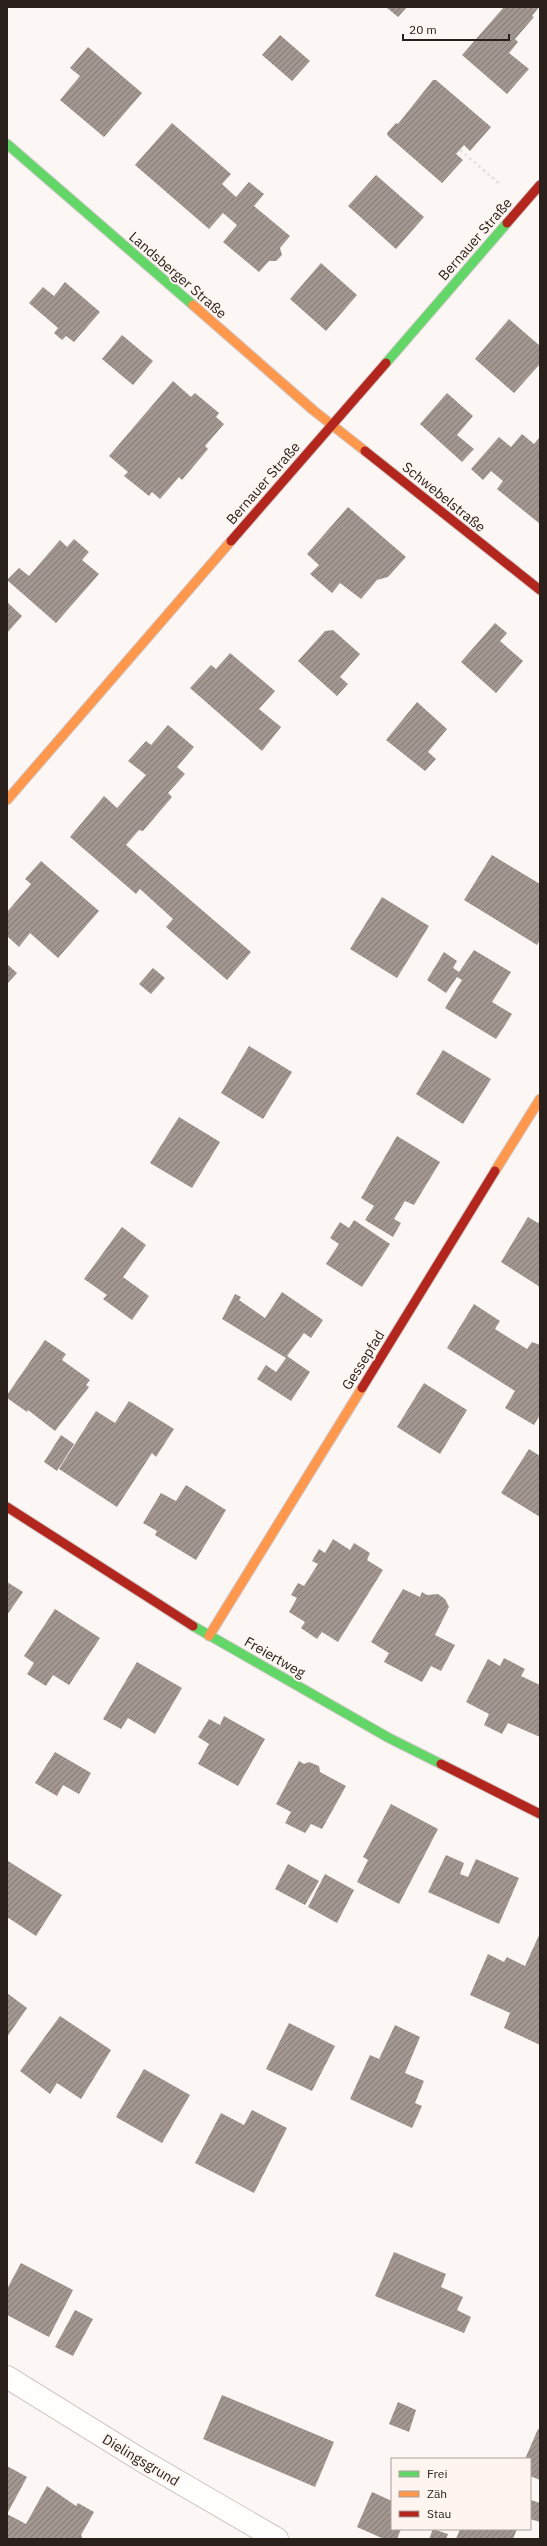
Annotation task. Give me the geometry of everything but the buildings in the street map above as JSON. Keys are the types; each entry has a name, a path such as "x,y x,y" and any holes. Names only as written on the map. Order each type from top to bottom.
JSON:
{"street":[{"name":"Landsberger Straße","path":"7,144 312,410 332,425"},
{"name":"Bernauer Straße","path":"7,800 540,185"},
{"name":"Schwebelstraße","path":"332,425 540,590"},
{"name":"Gessepfad","path":"209,1636 540,1099"},
{"name":"Freiertweg","path":"7,1507 209,1636 389,1738 540,1814"},
{"name":"Dielingsgrund","path":"7,2377 141,2460 277,2539"}],"path":[{"path":"460,150 504,189"}],"traffic: fast":[{"path":"7,144 193,305"},
{"path":"386,363 507,223"},
{"path":"193,1626 389,1738 441,1764"}],"traffic: slow":[{"path":"193,305 313,410 365,451"},
{"path":"7,800 231,541"},
{"path":"495,1171 540,1099"},
{"path":"209,1636 362,1388"}],"traffic: jam":[{"path":"507,223 540,185"},
{"path":"231,541 386,363"},
{"path":"365,451 540,590"},
{"path":"362,1388 495,1171"},
{"path":"7,1507 193,1626"},
{"path":"441,1764 540,1814"}]}
